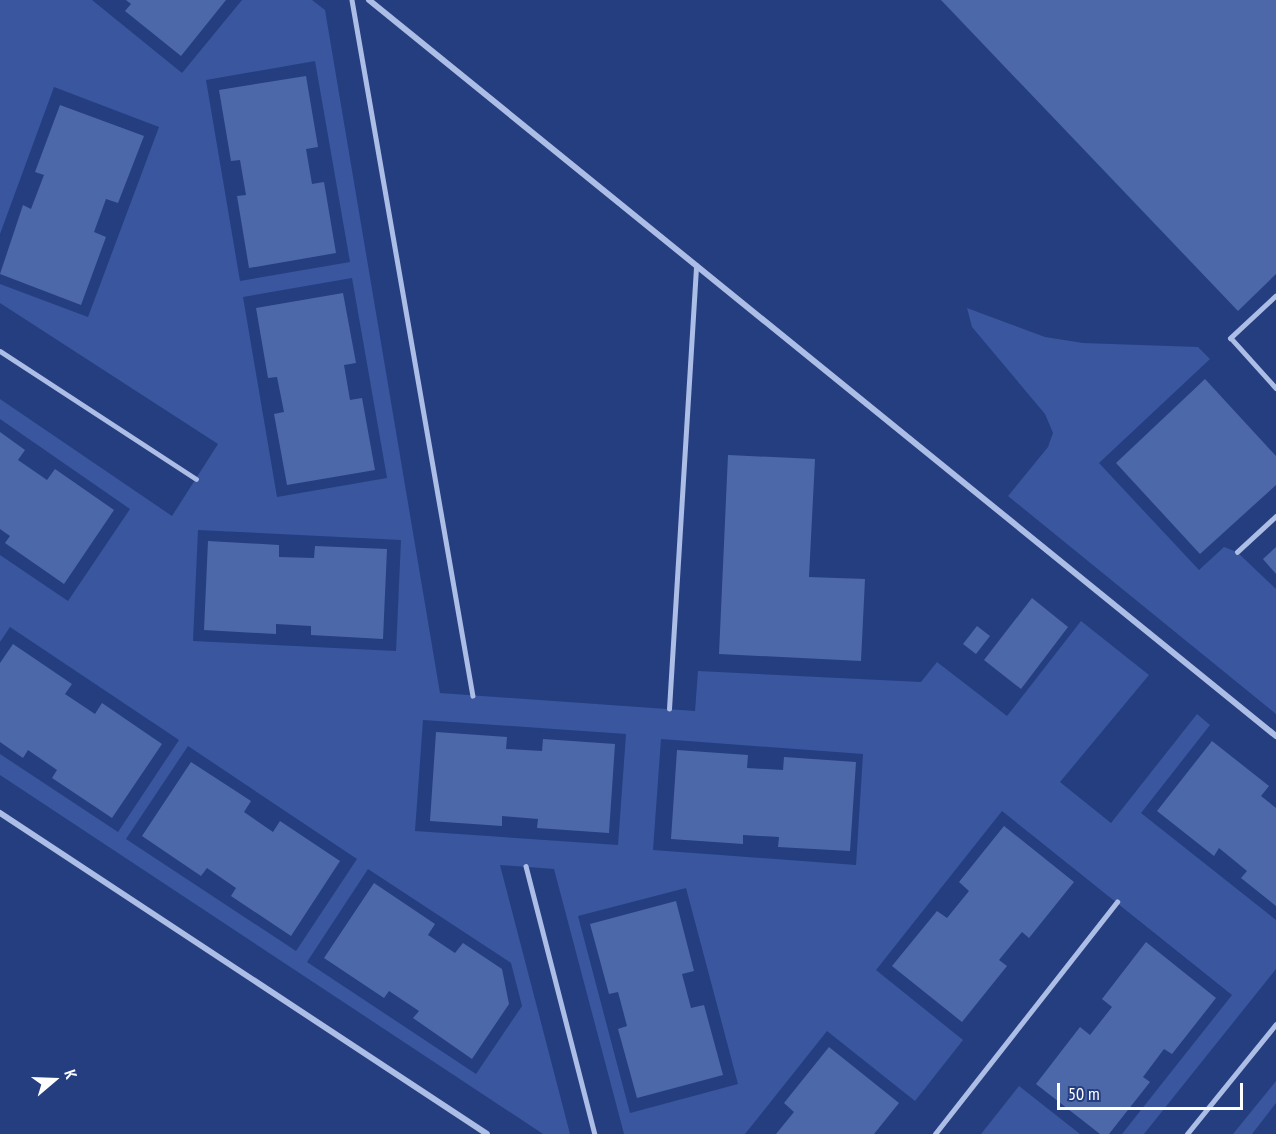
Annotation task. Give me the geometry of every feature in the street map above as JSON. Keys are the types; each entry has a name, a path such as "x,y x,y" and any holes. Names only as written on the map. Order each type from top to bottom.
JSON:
{"street":[{"path":"369,0 1276,736"},
{"path":"0,813 487,1134"}],"lane":[{"path":"352,0 473,696"},
{"path":"669,709 696,265"},
{"path":"1276,296 1231,338 1276,388"},
{"path":"0,351 196,479"},
{"path":"1238,552 1276,516"},
{"path":"526,866 595,1134"},
{"path":"935,1134 1117,902"},
{"path":"1187,1134 1276,1024"}],"shaded area":[{"path":"0,0 92,0 182,73 242,0 312,0 325,10 440,693 695,711 698,671 921,682 937,662 1007,716 1081,621 1149,675 1060,782 1111,823 1197,714 1210,725 1141,813 1276,920 1276,969 1144,1134 1122,1134 1232,995 1002,811 876,970 963,1040 915,1101 827,1031 745,1134 624,1134 554,869 500,865 570,1134 543,1134 0,775 0,754 118,832 179,740 10,627 0,642 0,555 68,601 130,509 0,419 0,399 172,516 218,444 0,303 0,284 88,317 159,127 54,87 0,234","holes":["315,61 350,262 240,281 206,80","352,278 387,478 277,497 243,297","198,530 401,540 396,651 193,641","423,720 626,734 618,845 415,831","661,739 863,754 856,865 653,850","188,746 357,859 296,951 126,839","368,869 511,963 522,1006 476,1074 307,962","686,888 738,1084 630,1113 578,916"]},
{"path":"967,308 1045,337 1083,343 1198,347 1210,359 1099,463 1199,570 1224,547 1237,552 1276,589 1276,714 1008,496 1048,447 1053,433 1045,414 972,327"},
{"path":"1276,1081 1276,1103 1252,1134 1233,1134"},
{"path":"1019,1086 1080,1134 981,1134"}],"building":[{"path":"126,0 226,0 181,56 125,11 131,4"},
{"path":"941,0 1276,0 1276,274 1238,311"},
{"path":"306,76 318,147 306,149 312,184 324,182 336,253 249,268 237,196 246,195 240,160 231,161 219,90"},
{"path":"60,105 144,136 118,203 106,199 94,232 106,237 81,305 0,274 23,205 31,209 44,175 35,172"},
{"path":"343,293 356,363 344,365 350,400 362,398 375,470 287,485 274,414 284,412 277,377 268,378 256,308"},
{"path":"1205,379 1276,456 1276,485 1200,554 1116,463"},
{"path":"0,432 25,450 18,460 47,480 55,469 114,510 64,584 5,543 10,536 0,529"},
{"path":"728,455 815,459 809,577 865,579 861,661 719,654"},
{"path":"208,541 279,545 279,557 314,558 315,546 387,549 383,639 311,635 311,626 276,624 276,634 204,630"},
{"path":"1276,547 1276,574 1263,559"},
{"path":"1032,598 1068,627 1021,689 984,660"},
{"path":"977,626 990,636 976,654 963,644"},
{"path":"13,644 72,684 65,694 95,714 102,703 162,744 112,818 52,778 57,770 28,750 23,758 0,742 0,663"},
{"path":"436,732 507,737 506,749 542,751 543,739 615,744 609,833 537,828 538,819 502,816 502,826 430,821"},
{"path":"1212,741 1269,786 1261,796 1276,808 1276,906 1241,878 1247,871 1219,848 1214,856 1157,811"},
{"path":"677,750 748,755 747,768 783,770 784,757 856,762 850,851 778,847 779,837 743,835 743,844 671,839"},
{"path":"191,762 251,801 244,812 273,832 280,821 340,861 291,936 231,896 236,888 207,868 201,876 142,836"},
{"path":"1004,826 1074,882 1029,938 1022,932 999,960 1007,966 962,1022 892,966 937,911 947,918 969,891 959,882"},
{"path":"374,883 435,924 428,935 455,953 463,943 502,969 509,1004 472,1059 413,1018 419,1011 389,991 384,998 324,958"},
{"path":"676,901 694,971 682,974 691,1008 704,1005 723,1075 637,1098 618,1029 627,1026 618,992 609,994 590,924"},
{"path":"1146,942 1216,998 1172,1054 1164,1049 1143,1077 1150,1082 1109,1134 1100,1134 1036,1084 1080,1027 1090,1035 1112,1007 1102,999"},
{"path":"829,1047 899,1103 874,1134 776,1134 794,1112 784,1103"}]}
